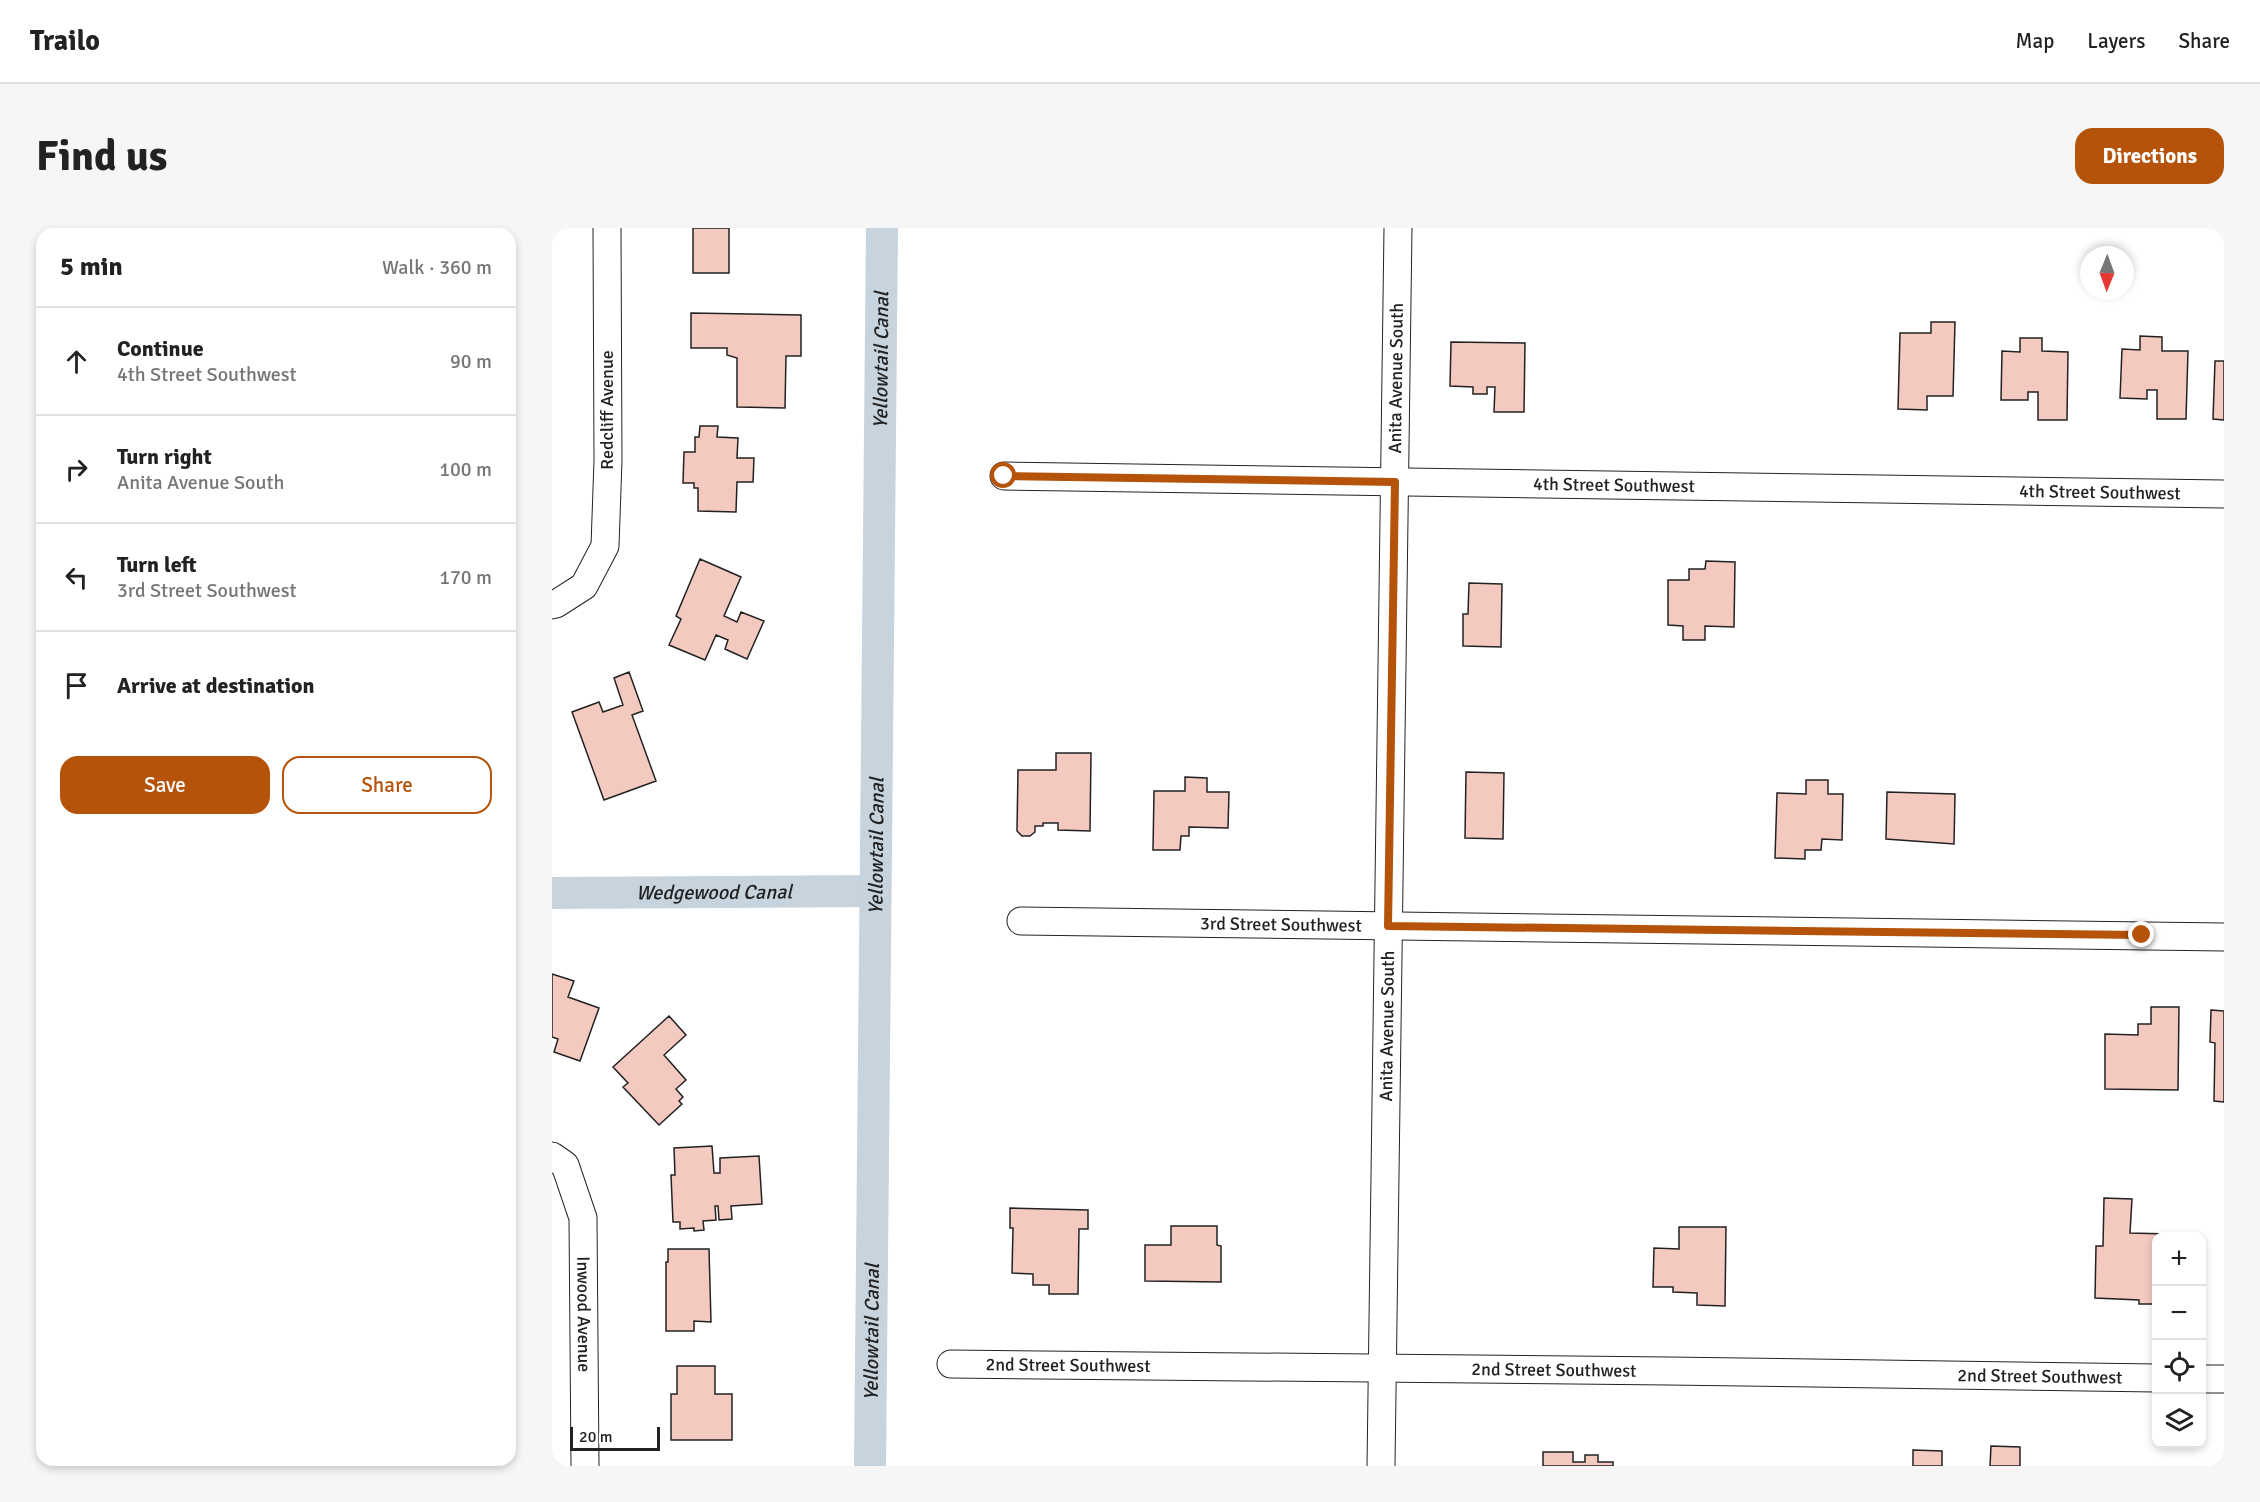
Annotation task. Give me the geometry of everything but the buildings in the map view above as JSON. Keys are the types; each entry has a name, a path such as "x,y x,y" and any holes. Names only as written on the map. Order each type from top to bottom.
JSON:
{"street":[{"name":"Redcliff Avenue","path":"552,604 556,604 584,586 605,546 608,460 607,228"},
{"name":"Anita Avenue South","path":"1381,1466 1398,228"},
{"name":"4th Street Southwest","path":"1004,476 2224,494"},
{"name":"3rd Street Southwest","path":"1021,921 2224,937"},
{"name":"Inwood Avenue","path":"559,1160 584,1218 585,1466"},
{"name":"2nd Street Southwest","path":"951,1364 2152,1378"},
{"path":"2206,1379 2224,1380"}],"waterway":[{"name":"Yellowtail Canal","path":"870,1466 882,228"},
{"name":"Wedgewood Canal","path":"552,893 875,891"}],"route":[{"path":"1004,476 1395,482 1388,926 2142,935"}]}
